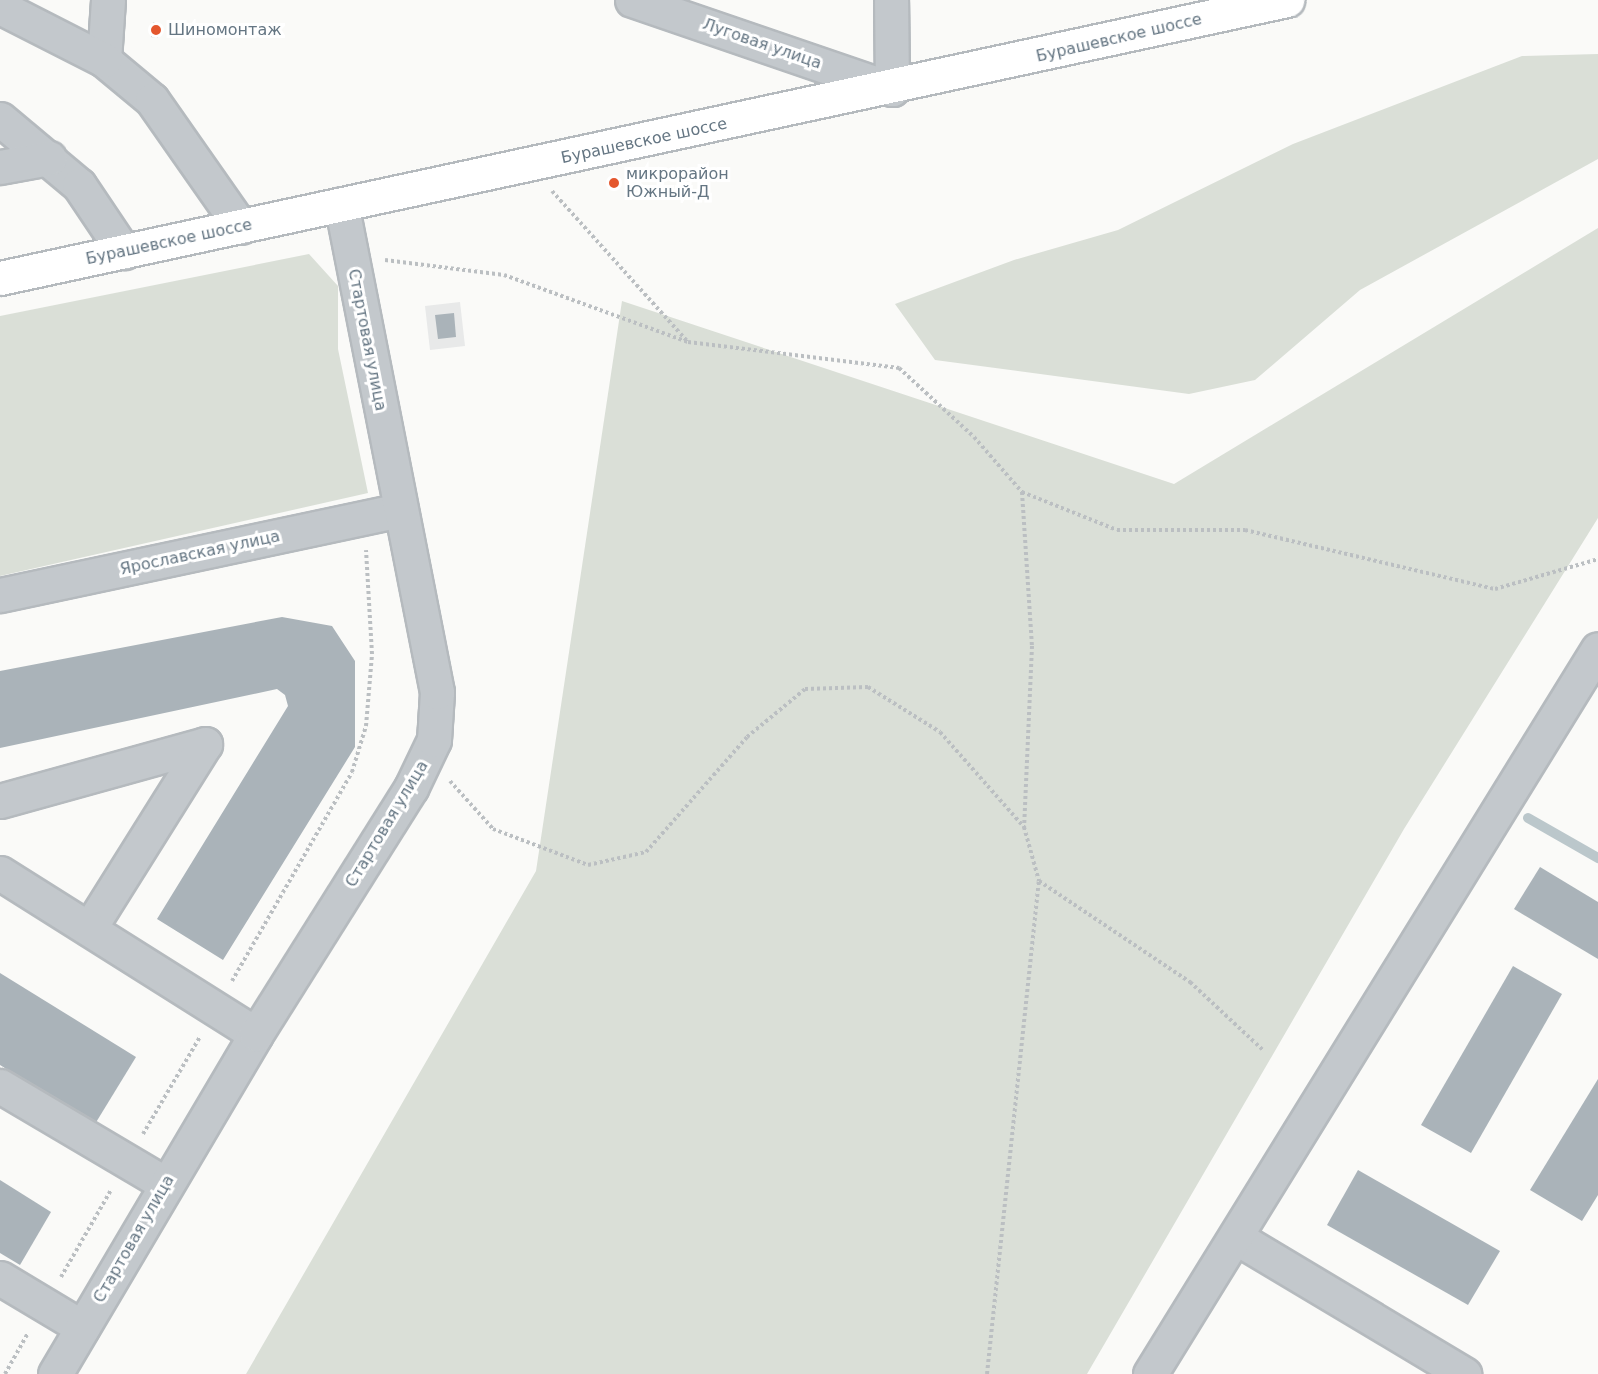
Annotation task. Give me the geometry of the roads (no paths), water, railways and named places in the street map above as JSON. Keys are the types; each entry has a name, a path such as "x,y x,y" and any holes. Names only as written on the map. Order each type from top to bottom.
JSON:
{"main road":[{"name":"Бурашевское шоссе","path":"0,278 892,89 1287,0"}],"street":[{"path":"104,60 108,0"},
{"name":"Луговая улица","path":"632,0 892,89"},
{"path":"891,0 892,89"},
{"path":"0,7 104,60 152,100 241,227"},
{"path":"0,119 79,185 124,252"},
{"path":"0,167 49,158"},
{"name":"Стартовая улица","path":"55,1374 256,1034 431,749 436,692 389,513 351,255 341,204"},
{"name":"Ярославская улица","path":"0,595 389,513"},
{"path":"1150,1374 1237,1238 1598,649"},
{"path":"0,801 205,744 89,929"},
{"path":"0,873 256,1034"},
{"path":"0,1086 166,1184"},
{"path":"1237,1238 1464,1374"},
{"path":"0,1278 82,1328"}],"waterway":[{"path":"1528,818 1598,858"}],"place":[{"name":"Шиномонтаж","path":"156,30"},
{"name":"микрорайон Южный-Д","path":"614,183"}]}
